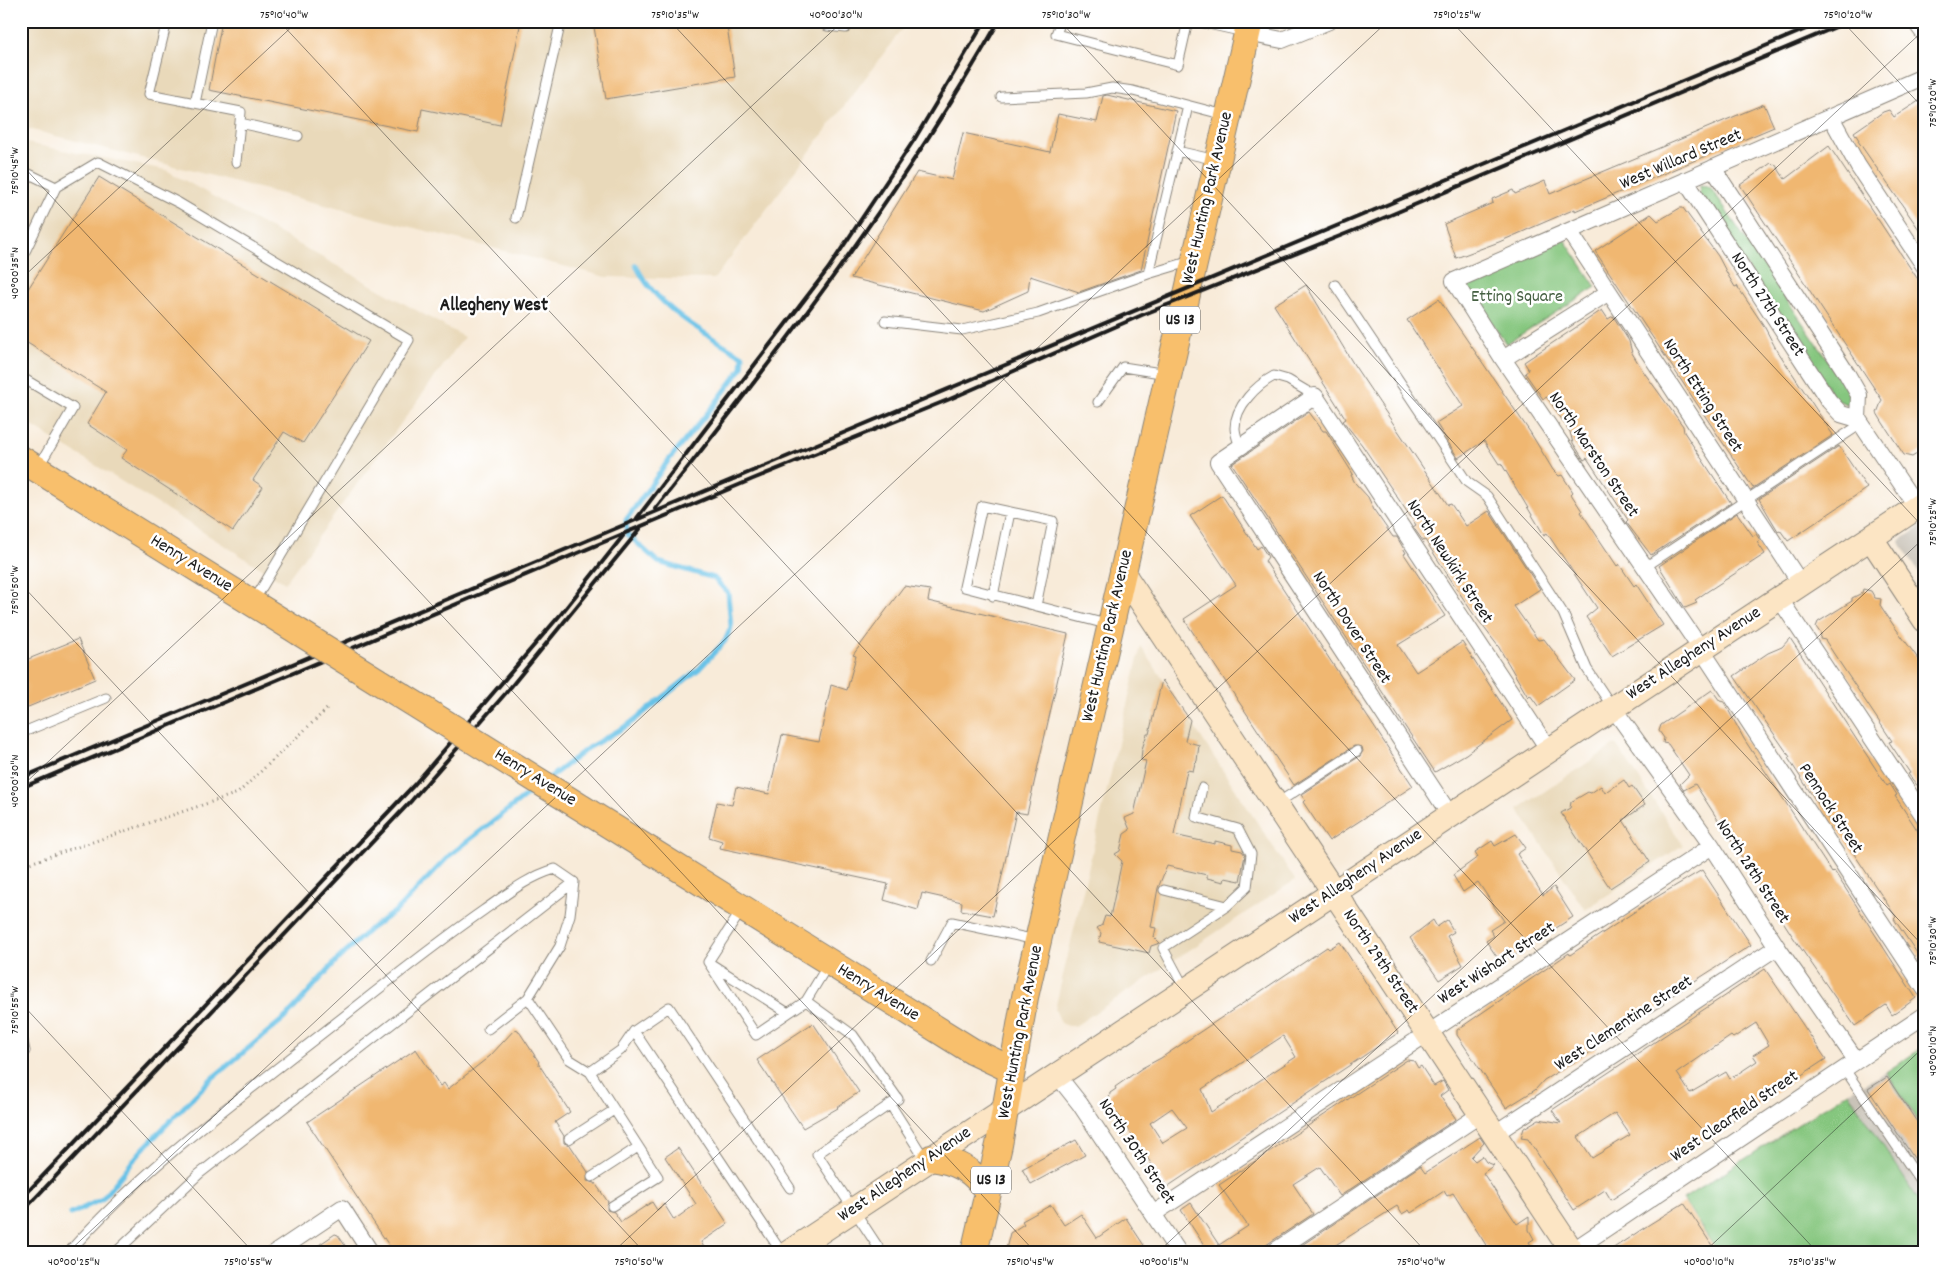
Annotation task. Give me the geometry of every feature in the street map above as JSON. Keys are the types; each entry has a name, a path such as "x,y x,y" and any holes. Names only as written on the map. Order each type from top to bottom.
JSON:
{"main road":[{"name":"West Hunting Park Avenue","path":"974,1253 1005,1108 1025,997 1248,27"},
{"name":"Henry Avenue","path":"27,460 299,632 972,1051 1012,1070 1057,1074"},
{"name":"West Allegheny Avenue","path":"788,1253 817,1245 854,1209 1921,505"},
{"path":"1871,538 1925,620"},
{"name":"North 29th Street","path":"1122,572 1571,1252"},
{"path":"929,1160 946,1160 963,1166 980,1180 988,1192"}],"street":[{"path":"1248,27 1282,40 1329,21"},
{"path":"1915,21 1925,35"},
{"name":"West Willard Street","path":"1454,281 1925,76"},
{"path":"1831,117 1858,166 1925,267"},
{"name":"North 27th Street","path":"1685,180 1829,401 1841,414 1860,421 1859,395 1847,374 1712,168"},
{"name":"North Etting Street","path":"1569,231 1801,584"},
{"name":"North Marston Street","path":"1454,281 1503,359 1702,650"},
{"path":"1503,359 1609,292"},
{"path":"1240,447 1315,396"},
{"name":"North Newkirk Street","path":"1315,396 1549,750"},
{"path":"1860,421 1921,505"},
{"name":"North Dover Street","path":"1240,447 1218,462 1450,815"},
{"path":"1779,598 1925,818"},
{"name":"Pennock Street","path":"1702,650 1925,989"},
{"name":"North 28th Street","path":"1613,708 1712,846 1850,1064"},
{"name":"West Wishart Street","path":"1154,1214 1712,846"},
{"name":"West Clementine Street","path":"1494,1134 1777,947"},
{"name":"West Clearfield Street","path":"1571,1252 1925,1015"},
{"name":"North 30th Street","path":"1057,1074 1077,1099 1179,1253"},
{"path":"1272,1253 1481,1114"},
{"path":"275,1253 342,1208 371,1253"}],"lane":[{"path":"167,21 149,94 241,112 236,162"},
{"path":"196,103 212,21"},
{"path":"516,218 561,21"},
{"path":"818,21 828,26 846,28 851,21"},
{"path":"1061,21 1056,34 1178,65 1188,21"},
{"path":"1195,21 1248,27"},
{"path":"1001,97 1086,93 1112,88 1133,91 1228,116"},
{"path":"1148,274 1188,106"},
{"path":"240,123 298,136"},
{"path":"1177,151 1217,160"},
{"path":"21,260 56,187 98,162 178,203 409,340 253,603"},
{"path":"21,170 56,187"},
{"path":"886,321 962,330 1038,313 1148,274 1194,260"},
{"path":"1335,285 1467,482 1487,496 1564,614 1587,669 1613,708"},
{"path":"1098,402 1124,367 1167,374"},
{"path":"1240,447 1235,428 1239,414 1259,384 1274,376 1288,380 1315,396"},
{"path":"21,377 73,408 27,460"},
{"path":"1645,567 1860,421"},
{"path":"1036,606 1053,521 982,506 964,588 1110,625"},
{"path":"993,596 1010,512"},
{"path":"21,732 106,698"},
{"path":"1276,805 1357,750"},
{"path":"1186,990 1163,948 1227,906 1247,886 1251,854 1238,828 1196,818 1202,788"},
{"path":"68,1253 92,1225 162,1160 215,1115 434,944 535,875 556,869 574,882"},
{"path":"488,1029 528,998 560,946 570,915 574,882"},
{"path":"115,1253 200,1174 574,882"},
{"path":"1164,890 1227,906"},
{"path":"708,962 743,908"},
{"path":"931,961 952,922 1039,940"},
{"path":"708,962 788,1013"},
{"path":"708,962 756,1035 806,1001 829,962"},
{"path":"528,998 570,1060 590,1072 658,1177 612,1206"},
{"path":"806,1001 853,1035 898,1099 817,1154 882,1253"},
{"path":"590,1072 621,1050 634,1031 669,1007 790,1188"},
{"path":"634,1031 782,1253"},
{"path":"21,1032 25,1051 21,1052"},
{"path":"1850,1064 1925,1188"},
{"path":"890,1104 929,1160"},
{"path":"569,1140 614,1110"},
{"path":"592,1177 638,1147"}],"path":[{"path":"21,866 238,793 329,707"}],"shaded area":[{"path":"22,21 908,21 714,279 606,277 21,127"},
{"path":"21,142 166,170 464,337 285,583 21,419"},
{"path":"1925,524 1925,582 1899,541"},
{"path":"1141,646 1295,880 1075,1026 1068,1026 1061,1023 1055,1009"},
{"path":"1616,744 1683,845 1585,910 1518,809"},
{"path":"1886,1072 1925,1131 1925,1134 1887,1077 1868,1089 1915,1160 1925,1155 1925,1210 1848,1092"}],"green space":[{"path":"1700,186 1710,187 1849,391 1850,405 1836,400 1699,195"},
{"name":"Etting Square","path":"1564,239 1596,287 1506,344 1466,283"},
{"path":"1925,1046 1925,1131 1886,1072"},
{"path":"1848,1092 1925,1210 1925,1253 1718,1253 1683,1199"}],"building":[{"path":"222,21 521,21 500,125 422,109 418,132 209,90"},
{"path":"593,21 726,21 735,77 606,99"},
{"path":"1107,95 1176,111 1141,270 1079,292 1030,276 1028,291 984,311 851,278 917,172 952,180 963,133 1050,152 1058,114 1097,122 1103,96"},
{"path":"1925,97 1925,238 1858,141 1854,132 1883,112 1889,110 1894,117"},
{"path":"1764,104 1774,127 1575,211 1575,209 1499,242 1456,258 1444,224 1493,203 1492,199 1513,190 1515,194 1545,181 1550,194"},
{"path":"1829,146 1925,290 1925,449 1912,457 1904,455 1883,423 1877,413 1882,400 1740,185 1771,163 1775,164 1785,179"},
{"path":"99,177 369,341 303,443 284,432 253,480 263,487 233,531 121,458 127,450 87,424 106,392 21,339 21,300"},
{"path":"1683,208 1718,256 1735,287 1737,286 1764,326 1775,347 1833,435 1753,488 1595,251 1651,214 1658,221"},
{"path":"1306,285 1354,365 1448,505 1451,504 1466,526 1489,511 1540,589 1514,606 1538,640 1544,639 1575,680 1538,706 1530,695 1528,697 1498,646 1472,612 1425,540 1423,541 1413,527 1416,525 1362,445 1343,421 1346,419 1274,305"},
{"path":"1439,299 1530,432 1553,470 1559,476 1562,475 1573,492 1571,494 1581,512 1617,566 1619,564 1634,586 1636,584 1663,625 1612,656 1586,617 1597,608 1547,533 1544,535 1501,463 1499,464 1484,441 1458,458 1436,423 1463,406 1407,320"},
{"path":"1602,310 1608,319 1613,316 1629,341 1632,353 1643,371 1683,426 1684,432 1731,503 1651,555 1626,522 1628,520 1587,458 1584,460 1573,443 1570,432 1547,397 1543,399 1525,373 1529,370 1524,362"},
{"path":"1309,412 1323,431 1326,431 1353,474 1351,475 1355,483 1368,497 1374,510 1393,537 1397,537 1406,553 1404,554 1445,616 1398,645 1416,672 1462,642 1512,720 1466,754 1435,772 1232,464"},
{"path":"1839,446 1867,488 1788,541 1780,530 1778,531 1759,499"},
{"path":"1222,495 1257,549 1261,546 1268,557 1265,561 1413,786 1329,841 1303,802 1305,800 1301,795 1360,756 1363,751 1362,747 1354,746 1294,785 1184,619 1236,585 1190,516"},
{"path":"1737,513 1753,536 1756,534 1760,540 1757,542 1765,554 1695,600 1697,603 1685,608 1659,566"},
{"path":"904,586 930,590 928,601 1068,634 1027,814 1016,812 993,916 961,910 962,902 922,893 918,910 884,900 888,884 720,848 722,841 709,837 717,802 732,805 736,787 769,794 782,735 819,742 831,685 847,690 856,656 853,655"},
{"path":"1863,589 1871,591 1875,598 1881,599 1880,605 1925,668 1925,795 1908,774 1910,773 1889,742 1892,741 1825,640 1820,639 1821,634 1816,627 1818,622 1852,601 1852,598 1862,593"},
{"path":"1790,638 1887,786 1890,784 1897,795 1895,796 1925,842 1925,965 1894,919 1896,917 1838,830 1836,831 1788,758 1790,757 1734,676 1768,653 1782,647"},
{"path":"78,639 95,679 21,710 21,662"},
{"path":"1162,680 1190,720 1185,741 1199,745 1197,761 1193,771 1187,770 1174,835 1215,844 1215,841 1232,845 1232,849 1242,851 1245,855 1240,881 1225,878 1224,882 1207,878 1207,875 1167,866 1158,888 1151,927 1156,928 1154,937 1160,943 1151,946 1149,953 1099,942 1101,933 1097,928 1102,925 1105,916 1110,917 1122,861 1115,854 1120,851 1124,834 1130,830 1125,818 1134,814 1146,761 1141,760 1142,749 1147,734 1149,734"},
{"path":"1712,690 1720,701 1724,702 1744,739 1832,873 1834,871 1838,877 1916,998 1892,1015 1886,1005 1855,1026 1793,937 1695,784 1684,790 1680,784 1689,775 1668,744 1663,743 1664,738 1659,731 1661,725"},
{"path":"1624,780 1629,788 1632,786 1645,805 1623,820 1650,862 1610,888 1561,813 1570,808 1571,802 1588,792 1591,793 1601,786 1605,793"},
{"path":"1516,834 1526,848 1517,854 1543,895 1554,887 1573,917 1510,958 1508,955 1499,960 1486,941 1494,936 1490,930 1504,921 1478,882 1463,892 1453,875 1478,857 1475,852 1492,841 1495,846"},
{"path":"1702,870 1751,945 1662,1002 1664,1004 1646,1015 1645,1013 1594,1047 1596,1049 1544,1080 1535,1090 1506,1108 1457,1035 1457,1030 1569,953 1570,955 1655,898"},
{"path":"1433,920 1437,927 1447,920 1454,932 1447,936 1463,965 1439,980 1410,938"},
{"path":"1340,942 1398,1033 1167,1187 1109,1101 1110,1093 1116,1089 1115,1087 1142,1068 1161,1058 1327,947 1329,949","holes":["1283,1036 1296,1057 1211,1112 1202,1089","1172,1108 1187,1128 1163,1143 1150,1123"]},
{"path":"1765,969 1826,1059 1611,1200 1605,1190 1574,1210 1528,1139 1521,1138 1524,1128 1539,1119 1561,1123 1552,1110","holes":["1756,1023 1769,1045 1753,1055 1757,1061 1730,1079 1726,1072 1690,1093 1677,1073 1731,1036 1733,1038","1615,1113 1630,1135 1592,1158 1578,1137"]},
{"path":"813,1023 859,1092 838,1108 803,1128 757,1060"},
{"path":"515,1029 518,1030 570,1112 555,1122 564,1136 564,1143 570,1145 588,1172 587,1181 595,1183 608,1202 607,1210 614,1212 621,1222 652,1202 657,1210 664,1204 674,1220 696,1204 665,1157 678,1148 728,1224 701,1242 707,1253 394,1253 307,1122 416,1049 440,1086 444,1083 448,1089 490,1056"},
{"path":"1407,1060 1414,1061 1418,1068 1421,1066 1434,1086 1443,1081 1448,1090 1440,1096 1456,1119 1340,1196 1320,1167 1293,1184 1313,1214 1266,1245 1262,1253 1206,1253 1208,1251 1181,1210 1191,1203 1219,1245 1248,1226 1219,1185"},
{"path":"1887,1077 1925,1134 1925,1155 1916,1161 1868,1089"},
{"path":"1480,1137 1484,1143 1471,1157 1475,1161 1482,1156 1486,1162 1494,1165 1483,1173 1517,1224 1529,1216 1529,1230 1534,1239 1529,1242 1536,1253 1491,1253 1453,1193 1447,1196 1444,1191 1411,1213 1409,1210 1402,1214 1397,1206 1323,1253 1290,1253 1420,1166 1425,1173"},
{"path":"1076,1140 1085,1155 1031,1184 1022,1169"},
{"path":"1684,1203 1717,1253 1606,1253 1650,1224"},
{"path":"1051,1205 1064,1225 1081,1214 1097,1238 1126,1218 1149,1253 1005,1253 1010,1233 1024,1224 1022,1221"},
{"path":"335,1234 338,1235 350,1253 307,1253"}],"waterway":[{"path":"549,778 588,748 628,725 699,669 725,641 731,627 728,593 714,578 658,562 627,534 626,520 668,461 742,368 743,356 682,318 655,293 644,280 636,265"},
{"path":"71,1214 102,1199 141,1151 210,1080 287,1016 338,959 370,929 397,910 450,855 536,788"}],"railway":[{"path":"637,518 828,269 914,140 985,21"},
{"path":"655,509 837,271 921,148 999,21"},
{"path":"21,778 1825,21"},
{"path":"21,788 753,479 950,399 1142,315 1355,230 1850,21"},
{"path":"21,1213 412,800 505,694 640,529"},
{"path":"21,1199 414,785 561,614 623,536"}],"district":[{"name":"Allegheny West","path":"494,306"}]}
